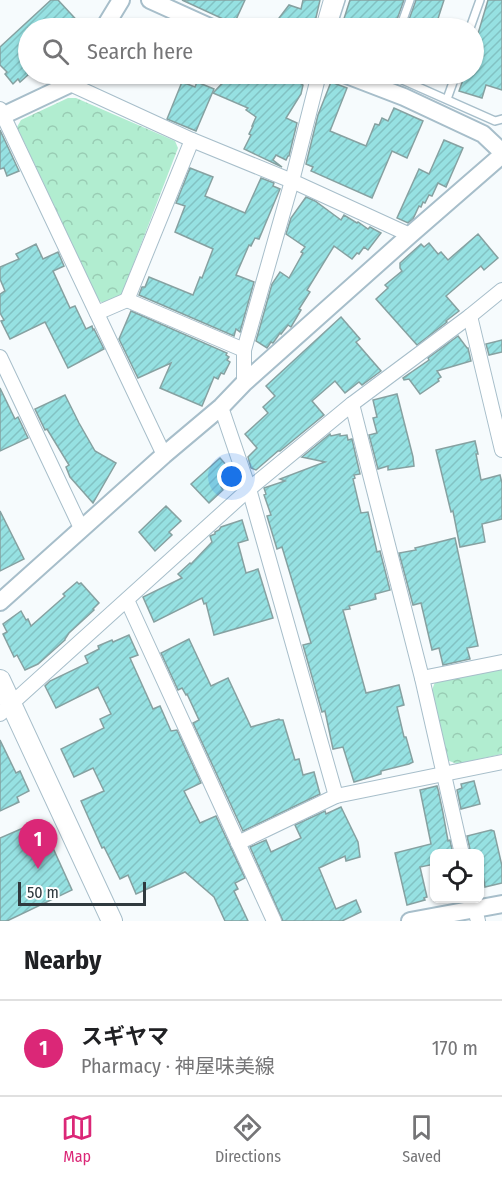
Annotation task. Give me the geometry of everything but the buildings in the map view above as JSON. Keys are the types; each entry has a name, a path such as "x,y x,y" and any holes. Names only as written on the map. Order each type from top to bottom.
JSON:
{"main road":[{"path":"0,680 6,709 112,921"}],"street":[{"path":"110,18 121,0"},
{"path":"150,0 190,18"},
{"path":"326,18 331,0"},
{"path":"64,84 1,114 164,454"},
{"path":"84,84 192,140 292,181 410,235"},
{"path":"244,383 244,350 292,181 316,84"},
{"path":"0,602 502,154 483,134 404,97 370,84"},
{"path":"97,313 127,300 192,140"},
{"path":"6,709 249,489 352,404 502,290"},
{"path":"127,300 244,350"},
{"path":"470,316 502,450"},
{"path":"0,357 81,528"},
{"path":"352,404 422,678 461,849"},
{"path":"221,407 249,489 336,796"},
{"path":"127,600 274,921"},
{"path":"422,678 502,662"},
{"path":"238,843 336,796 502,762"},
{"path":"410,921 502,904"}],"lane":[{"path":"335,18 341,0"},
{"path":"404,18 410,0"},
{"path":"474,18 480,0"},
{"path":"412,84 495,121 502,118"},
{"path":"447,99 452,84"}],"green space":[{"path":"68,98 76,98 175,141 178,148 120,299 106,304 99,301 17,127 21,120"},
{"path":"502,668 502,754 457,764 447,760 432,690 435,682"}],"place":[{"name":"スギヤマ","path":"38,869"}]}
